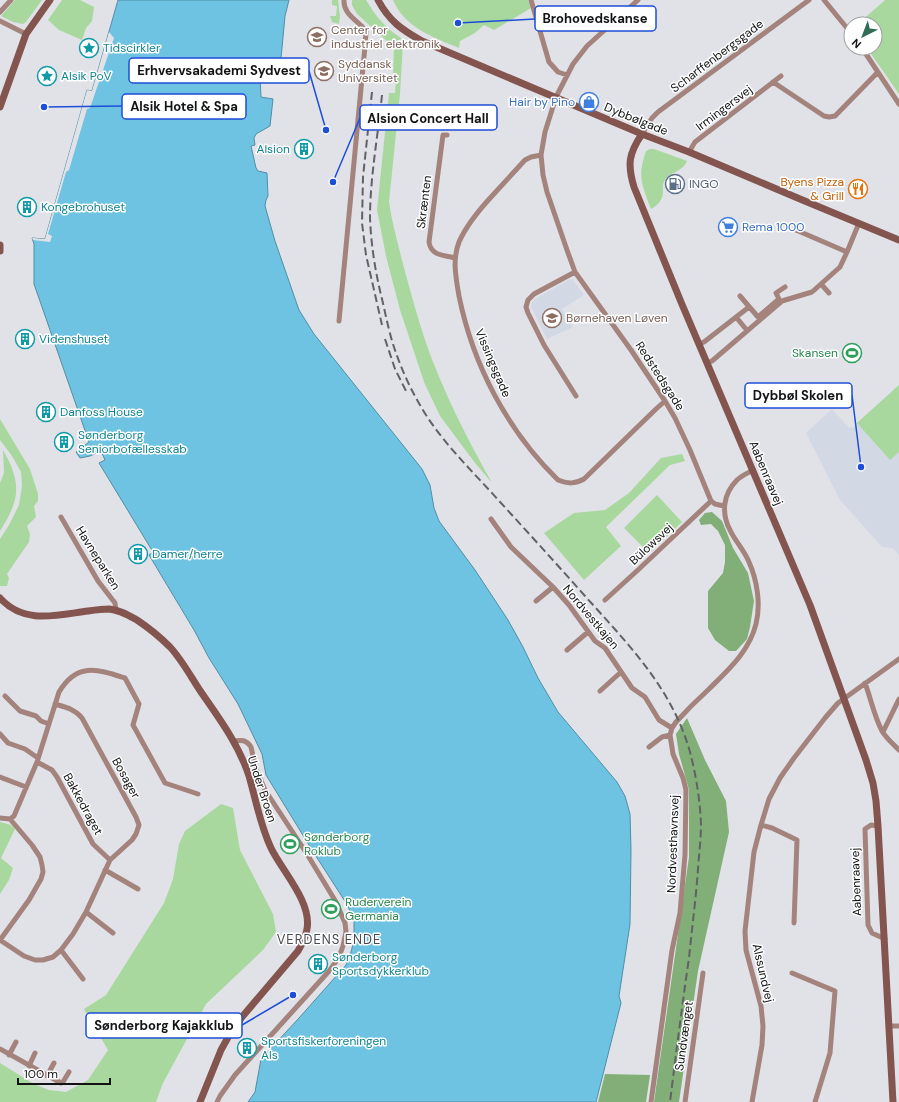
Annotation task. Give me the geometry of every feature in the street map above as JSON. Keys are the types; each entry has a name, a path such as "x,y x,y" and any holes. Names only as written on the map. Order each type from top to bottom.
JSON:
{"street":[{"path":"0,12 11,0"},
{"path":"0,105 26,34 50,0"},
{"path":"339,321 366,31 347,12 344,7 344,0"},
{"name":"Dybbølgade","path":"378,0 389,17 397,25 422,41 899,240"},
{"path":"532,0 549,62 558,72 567,75"},
{"name":"Redstedsgade","path":"638,0 587,46 567,75 556,97 545,132 541,155 543,174 575,272 666,401 687,444 711,501"},
{"name":"Scharffenbergsgade","path":"642,134 652,118 658,112 809,0"},
{"path":"824,0 843,23"},
{"path":"0,21 26,34"},
{"path":"867,56 899,104"},
{"path":"773,82 824,116 829,117 835,116 878,72"},
{"name":"Irmingersvej","path":"689,152 695,142 781,76"},
{"name":"Aabenraavej","path":"642,134 632,152 630,168 634,187 810,605 873,783 878,826 893,1102"},
{"name":"Skrænten","path":"447,135 443,135 429,242 432,252 455,258"},
{"name":"Vissingsgade","path":"541,155 525,160 473,217 458,244 455,258 455,276 462,311 474,349 490,387 503,411 527,445 558,480 571,483 584,479 666,401"},
{"path":"707,363 712,361 782,301 812,292 840,267 859,223"},
{"path":"796,230 847,252"},
{"path":"0,245 0,251"},
{"path":"575,272 534,294 528,300 526,307 544,345 576,396"},
{"path":"821,284 829,292"},
{"path":"740,296 758,317 779,299 776,293 785,288"},
{"path":"699,344 704,342 749,307"},
{"path":"736,317 745,328"},
{"path":"711,501 715,504 724,506 728,492 738,478 753,470"},
{"name":"Bülowsvej","path":"604,600 711,501"},
{"name":"Nordvesthavnsvej","path":"651,1102 672,950 680,913 685,855 686,790 683,778 673,754 670,735 676,722 736,662 749,644 756,624 758,603 756,580 748,560 730,530 725,516 724,506"},
{"name":"Havneparken","path":"61,517 98,581 115,603 116,610"},
{"name":"Nordvestkajen","path":"491,519 511,547 553,587 569,605 595,641 605,648 632,688 645,697 660,720 672,728"},
{"path":"536,601 553,587"},
{"name":"Under Broen","path":"0,598 14,610 36,616 51,617 100,609 116,610 128,614 145,625 171,648 202,692 244,762 262,825 271,848 304,904 307,917 307,928 304,941 298,951 231,1032 221,1050 200,1102"},
{"path":"567,650 588,632"},
{"name":"Alssundvej","path":"752,1102 762,1045 763,1026 761,1006 746,950 745,931 754,852 761,825 770,799 780,778 824,718 838,703 899,659"},
{"path":"10,820 14,816 37,760 59,692 72,676 87,670 106,672 125,678 139,704 133,725 165,783 198,794"},
{"path":"600,691 621,672"},
{"path":"865,683 883,732 899,750"},
{"path":"5,696 20,711 36,716 49,724"},
{"path":"883,732 899,699"},
{"name":"Bosager","path":"0,940 24,956 35,960 43,960 53,957 61,950 73,934 86,912 110,860 132,840 136,834 138,825 136,817 79,713 55,704"},
{"name":"Bakkedraget","path":"0,734 8,743 25,749 37,760 52,770 93,844 110,860"},
{"path":"649,746 662,737 670,735"},
{"path":"217,1102 234,1075 330,970 339,957 346,932 345,922 336,902 307,854 265,790 258,774 251,747 245,741 241,740 233,742"},
{"path":"0,777 26,787"},
{"path":"0,818 10,820 32,845 40,857 43,872 41,879 32,895 0,940"},
{"path":"761,825 772,828 797,840 794,924"},
{"name":"Aabenraavej","path":"878,826 871,826 865,829 868,925 872,933 885,939"},
{"path":"105,870 138,889"},
{"path":"86,912 113,933"},
{"path":"61,950 83,979"},
{"name":"Sundvænget","path":"685,1102 703,973"},
{"path":"792,973 835,991 830,1053 815,1102"},
{"path":"890,1026 899,1026"},
{"path":"10,1055 16,1042"},
{"path":"0,1049 61,1084 69,1072"},
{"path":"29,1066 35,1053"},
{"path":"47,1076 54,1063"}],"shaded area":[{"name":"Børnehaven Løven","path":"570,279 573,280 584,295 562,309 573,327 547,339 531,307 532,302"},
{"path":"899,385 899,555 893,548 882,547 840,500 806,433 832,409 849,428 852,428"}],"green space":[{"path":"15,0 42,0 23,24 13,22 1,16"},
{"path":"62,0 80,0 94,7 92,21 86,28 82,40 59,30 48,20"},
{"path":"332,0 338,0 340,16 339,24 332,22 330,16 336,16 337,6 332,5"},
{"path":"352,0 366,0 382,22 402,39 389,43 357,14 352,5"},
{"path":"393,0 528,0 531,8 494,30 484,25 475,33 460,41 459,48 412,25 398,10"},
{"path":"885,0 899,0 899,94 873,56 883,56 883,16 867,16"},
{"path":"403,43 400,94 389,202 392,218 414,303 432,359 473,449 492,483 440,416 424,382 400,310 386,256 377,210 389,93 395,93 396,79 393,79 394,45"},
{"path":"654,149 687,161 682,168 666,179 663,184 663,195 661,200 651,209 643,187 641,174 646,151"},
{"path":"899,385 899,452 890,460 857,423"},
{"path":"0,419 30,469 38,494 38,501 34,506 36,517 27,526 30,534 29,542 7,574 9,578 7,586 0,586 0,539 19,505 22,486 21,472 12,456 0,440"},
{"path":"3,450 13,472 16,482 16,491 12,510 0,531 0,483 4,473"},
{"path":"682,454 685,461 670,465 606,527 621,546 584,580 544,533 574,513 605,510 629,493 661,458"},
{"path":"657,495 682,522 649,553 624,528"},
{"path":"712,512 722,521 733,548 748,573 754,601 747,639 736,651 729,651 715,640 708,628 708,591 723,573 725,562 725,545 718,531 711,524 701,525 699,520 705,513"},
{"path":"687,718 705,760 726,801 729,832 698,971 679,1102 654,1102 689,857 689,790 679,754 676,734"},
{"path":"221,804 233,808 240,850 273,914 276,932 263,950 206,1004 163,1083 156,1102 0,1102 0,1063 34,1084 49,1090 66,1092 88,1080 108,1050 84,1009 106,995 164,903 173,879 179,844 185,831"},
{"path":"0,822 11,825 15,829 1,858 13,868 9,880 0,894"},
{"path":"605,1074 650,1075 646,1102 598,1102"}],"water":[{"path":"118,0 289,0 285,16 280,69 260,77 261,97 273,99 270,126 256,134 254,138 255,145 251,146 256,168 258,171 267,173 268,196 265,206 275,241 299,310 314,334 422,469 430,485 434,508 439,521 475,570 508,620 538,678 558,712 617,782 625,796 630,814 630,924 619,996 621,1003 596,1102 248,1102 255,1092 261,1059 346,965 354,940 354,922 348,906 266,775 262,754 238,704 209,658 149,555 153,552 99,463 105,460 101,451 90,456 80,458 76,452 89,442 34,284 34,244 32,238 45,239 87,90 92,91"}],"pier":[{"path":"109,32 114,38 90,108 87,109 69,170 66,172 48,234 52,236 50,242 33,240 32,238 45,239 87,90 92,91"}],"railway":[{"path":"372,92 363,177 362,223 366,255 382,325"},
{"path":"382,95 371,187 371,237 377,276 390,332 396,353 407,381 426,415 448,445 617,632 647,668 672,707 690,752 699,797 701,835 689,958 670,1102"},
{"path":"385,339 395,369 406,391"}],"place":[{"name":"Brohovedskanse","path":"458,23"},
{"name":"Center for industriel elektronik","path":"317,37"},
{"name":"Tidscirkler","path":"89,48"},
{"name":"Syddansk Universitet","path":"324,71"},
{"name":"Alsik PoV","path":"47,76"},
{"name":"Hair by Pino","path":"589,102"},
{"name":"Alsik Hotel & Spa","path":"44,107"},
{"name":"Erhvervsakademi Sydvest","path":"326,130"},
{"name":"Alsion","path":"304,149"},
{"name":"Alsion Concert Hall","path":"333,182"},
{"name":"INGO","path":"675,184"},
{"name":"Byens Pizza & Grill","path":"858,189"},
{"name":"Kongebrohuset","path":"27,207"},
{"name":"Rema 1000","path":"728,227"},
{"name":"Børnehaven Løven","path":"552,318"},
{"name":"Videnshuset","path":"25,339"},
{"name":"Skansen","path":"852,353"},
{"name":"Danfoss House","path":"46,412"},
{"name":"Sønderborg Seniorbofællesskab","path":"64,442"},
{"name":"Dybbøl Skolen","path":"861,467"},
{"name":"Damer/herre","path":"138,554"},
{"name":"Sønderborg Roklub","path":"290,844"},
{"name":"Ruderverein Germania","path":"331,909"},
{"name":"Sønderborg Sportsdykkerklub","path":"318,964"},
{"name":"Sønderborg Kajakklub","path":"293,995"},
{"name":"Sportsfiskerforeningen Als","path":"247,1048"}],"district":[{"name":"VERDENS ENDE","path":"329,939"}]}
